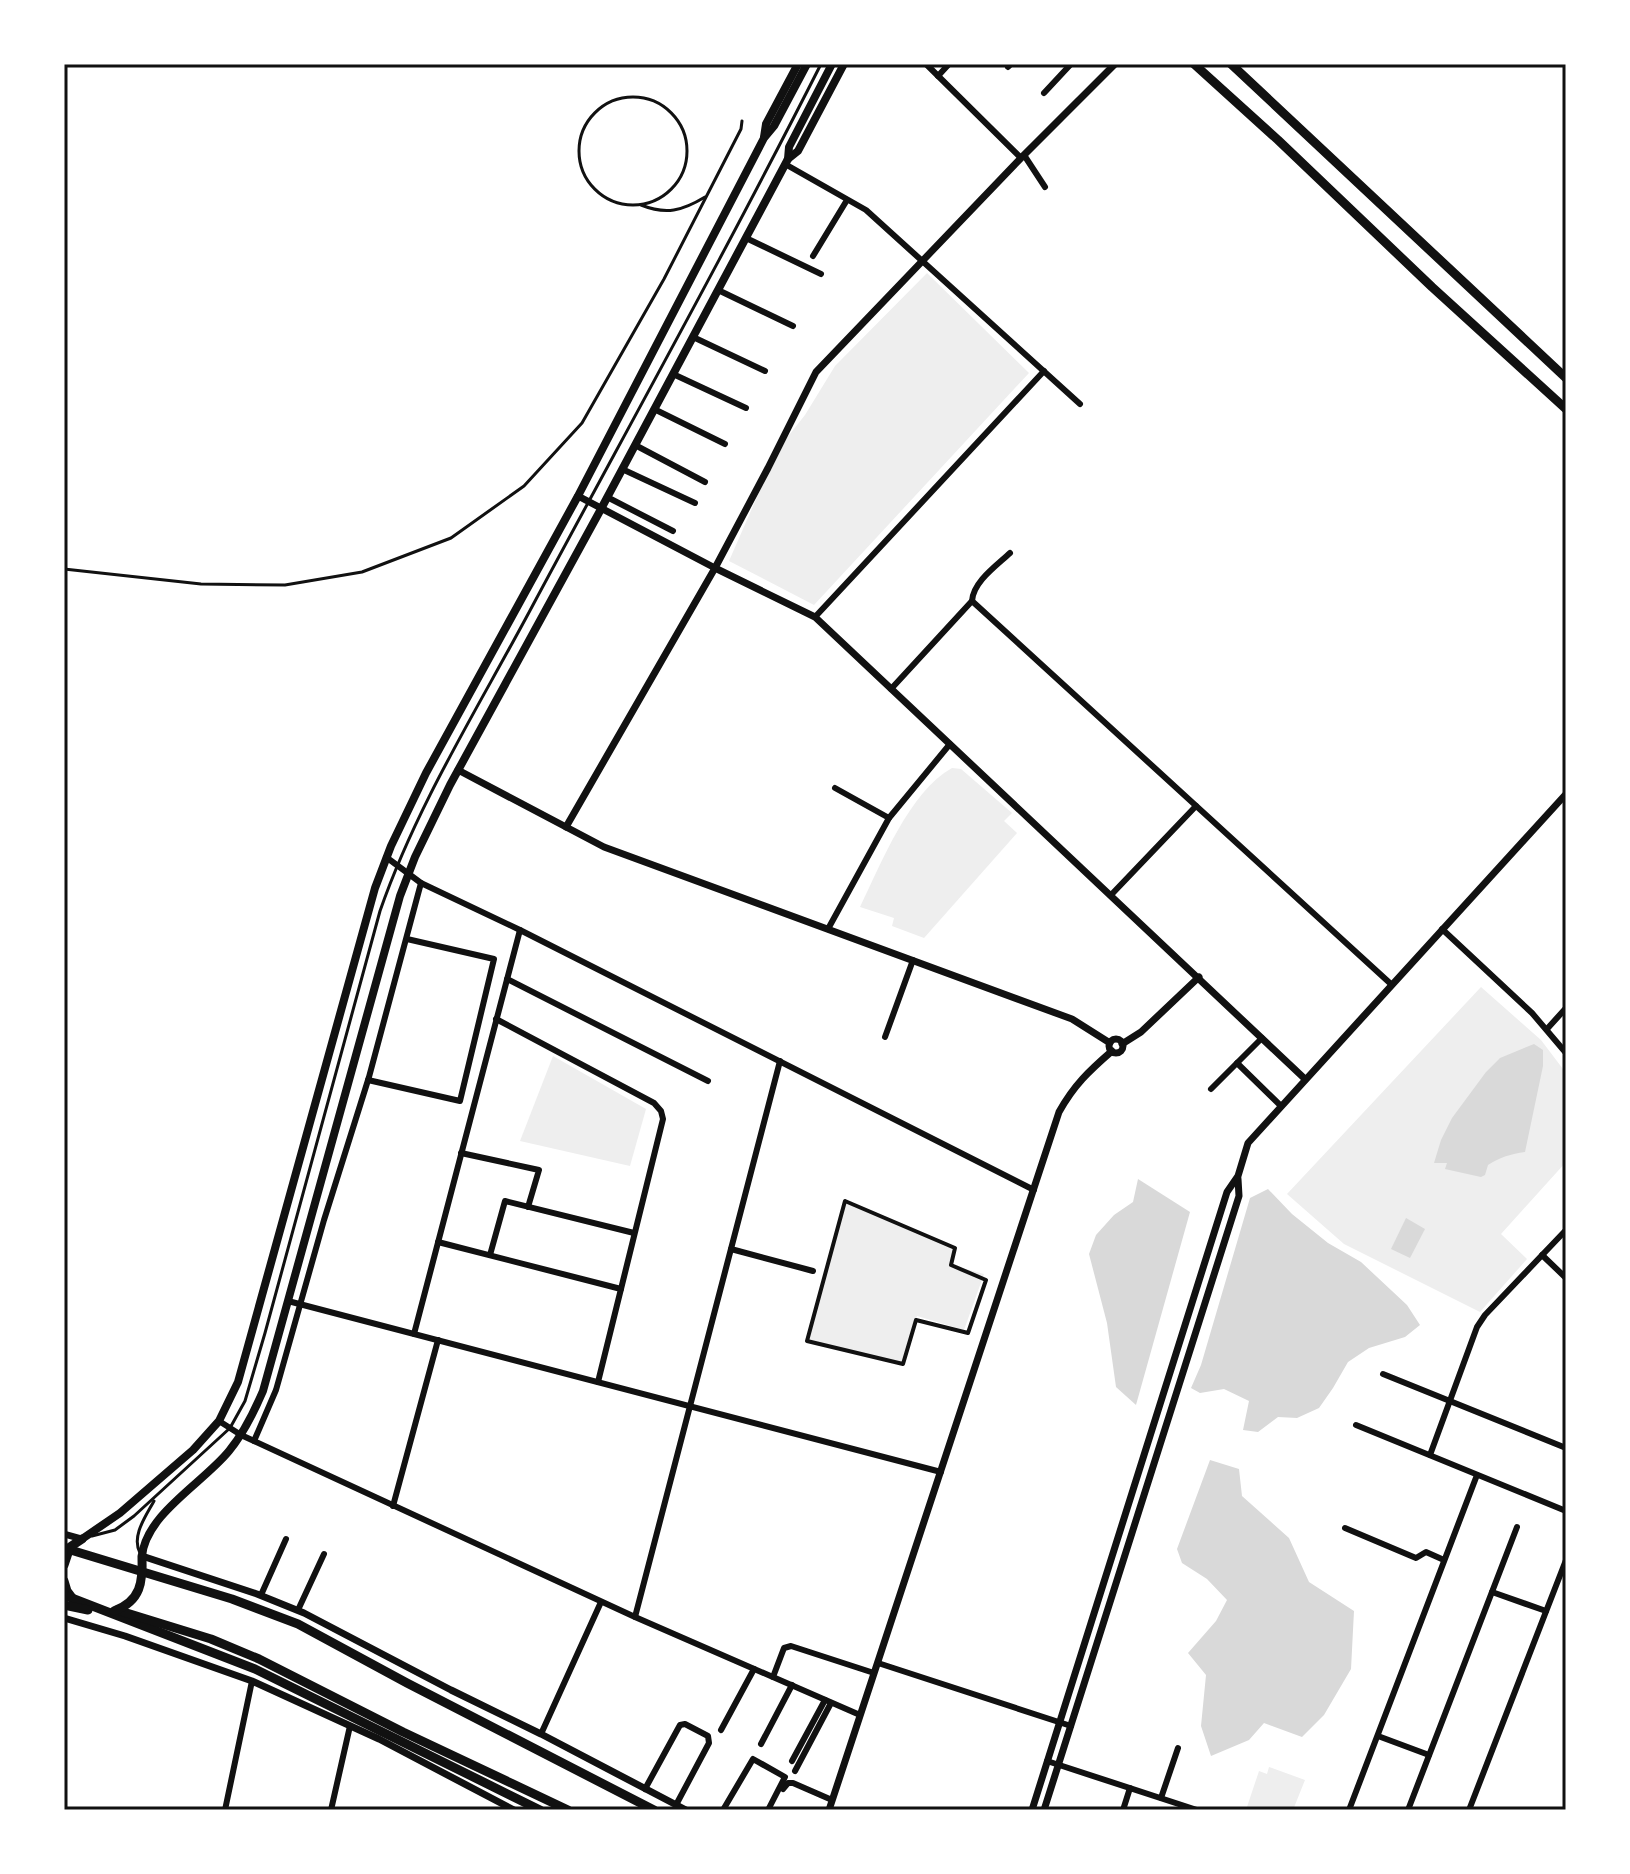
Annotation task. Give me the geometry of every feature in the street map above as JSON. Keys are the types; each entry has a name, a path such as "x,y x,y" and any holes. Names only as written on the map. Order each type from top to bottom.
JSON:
{"main road":[{"path":"764,138 766,124 798,64"},
{"path":"64,1565 71,1546 120,1513 163,1477 219,1421 238,1382 386,857 426,773 578,496 764,138 774,126 807,64"},
{"path":"64,1605 103,1613 130,1603 139,1591 144,1543 149,1534 161,1517 227,1453 253,1413 263,1391 408,874 458,770 786,162 789,147 832,64"},
{"path":"786,162 798,151 844,64"},
{"path":"1194,64 1566,409"},
{"path":"1231,64 1566,378"},
{"path":"71,1546 298,1624 654,1810"},
{"path":"64,1581 71,1597 88,1610"},
{"path":"64,1595 256,1670 540,1810"},
{"path":"117,1610 211,1639 259,1659 568,1810"},
{"path":"252,1681 256,1670"}],"street":[{"path":"926,64 1022,156 1045,187"},
{"path":"938,76 949,64"},
{"path":"1044,93 1071,64"},
{"path":"566,827 715,568 816,372 1022,156 1115,64"},
{"path":"786,162 866,210 1080,404"},
{"path":"813,256 847,200"},
{"path":"746,238 821,274"},
{"path":"718,290 793,326"},
{"path":"693,337 765,371"},
{"path":"815,617 1044,371"},
{"path":"673,374 746,408"},
{"path":"654,409 725,444"},
{"path":"635,445 705,482"},
{"path":"622,469 695,503"},
{"path":"578,496 815,617 1305,1079"},
{"path":"607,497 673,531"},
{"path":"891,689 972,601 972,593 977,586 1010,553"},
{"path":"972,601 1392,985"},
{"path":"828,929 889,818 950,744"},
{"path":"458,770 604,847 1072,1019 1111,1047"},
{"path":"835,788 889,818"},
{"path":"1032,1810 1227,1192 1238,1176 1248,1143 1566,794"},
{"path":"1111,895 1196,806"},
{"path":"386,857 421,883 1034,1190"},
{"path":"254,1441 276,1390 368,1080 421,883"},
{"path":"1442,929 1547,1029 1566,1053"},
{"path":"414,1334 520,930"},
{"path":"368,1080 460,1101 494,959 407,939"},
{"path":"885,1037 913,960"},
{"path":"829,1810 1059,1112 1070,1093 1114,1040 1122,1044 1141,1032 1199,977"},
{"path":"507,979 708,1081"},
{"path":"1547,1029 1566,1008"},
{"path":"496,1019 654,1103 661,1111 663,1119 598,1382"},
{"path":"1211,1089 1262,1038"},
{"path":"635,1617 780,1061"},
{"path":"1237,1063 1281,1106"},
{"path":"461,1153 539,1170 528,1207"},
{"path":"1044,1810 1239,1196 1238,1176"},
{"path":"490,1255 505,1201 634,1233"},
{"path":"845,1201 955,1248 951,1265 986,1280 968,1333 916,1320 903,1364 807,1341 845,1201"},
{"path":"1430,1455 1477,1327 1566,1230"},
{"path":"438,1242 621,1289"},
{"path":"731,1249 813,1271"},
{"path":"1542,1255 1566,1278"},
{"path":"288,1301 941,1472"},
{"path":"393,1506 438,1340"},
{"path":"1383,1374 1566,1448"},
{"path":"219,1421 241,1435 601,1602 860,1715"},
{"path":"1356,1425 1566,1511"},
{"path":"1349,1810 1477,1475"},
{"path":"1408,1810 1517,1527"},
{"path":"1345,1528 1416,1558 1426,1552 1444,1560"},
{"path":"64,1534 71,1546"},
{"path":"261,1595 286,1539"},
{"path":"298,1610 324,1554"},
{"path":"142,1556 298,1610 686,1810"},
{"path":"1469,1810 1566,1560"},
{"path":"1492,1592 1546,1611"},
{"path":"541,1734 601,1602"},
{"path":"64,1618 252,1681 379,1739 514,1810"},
{"path":"773,1677 784,1648 791,1646 874,1673"},
{"path":"878,1663 1071,1726"},
{"path":"721,1730 754,1669"},
{"path":"225,1810 252,1681"},
{"path":"761,1744 792,1685"},
{"path":"792,1761 828,1701"},
{"path":"795,1771 828,1701"},
{"path":"645,1789 680,1725 697,1730 710,1740 676,1805"},
{"path":"331,1810 350,1726"},
{"path":"1378,1736 1429,1755"},
{"path":"1161,1798 1178,1748"},
{"path":"723,1810 753,1759 785,1777 771,1810"},
{"path":"1047,1761 1197,1810"},
{"path":"771,1810 791,1782 832,1800"},
{"path":"1123,1810 1130,1788"}],"lane":[{"path":"71,1546 115,1530 156,1498 230,1428 245,1401 380,911 396,865 445,763 762,180 821,64"},
{"path":"641,205 659,199 673,188 683,172 687,154 685,136 677,120 664,107 648,99 629,97 612,101 597,110 586,123 579,139 578,156 583,173 593,188 606,199 657,211 675,211 707,196"},
{"path":"64,569 201,584 285,585 362,572 451,538 524,486 582,423 664,279 741,129 742,121"},
{"path":"142,1556 137,1546 141,1524 156,1498"}],"shaded area":[{"path":"927,273 1029,373 814,605 729,561 778,449 805,415 835,366"},
{"path":"952,768 961,769 1012,813 1004,821 1017,833 924,938 892,926 894,918 860,907 910,811 922,794"},
{"path":"1481,987 1541,1040 1566,1073 1566,1162 1501,1234 1527,1259 1480,1312 1344,1244 1287,1194"},
{"path":"1534,1044 1543,1050 1543,1066 1525,1152 1492,1162 1481,1177 1445,1169 1447,1163 1434,1163 1452,1118 1486,1072 1500,1058"},
{"path":"553,1056 646,1109 630,1166 520,1141"},
{"path":"1138,1179 1190,1212 1136,1405 1116,1387 1107,1323 1089,1254 1096,1235 1114,1215 1133,1202"},
{"path":"1268,1189 1292,1214 1328,1243 1361,1262 1407,1305 1420,1325 1405,1337 1369,1348 1348,1362 1319,1408 1297,1418 1278,1417 1258,1432 1243,1430 1249,1401 1224,1389 1200,1393 1191,1388 1201,1365 1250,1198"},
{"path":"845,1201 955,1248 951,1265 984,1274 964,1330 917,1316 903,1364 807,1341"},
{"path":"1406,1218 1425,1229 1410,1258 1391,1249"},
{"path":"1210,1460 1239,1469 1242,1496 1289,1538 1309,1582 1354,1611 1351,1669 1324,1715 1302,1737 1264,1723 1249,1740 1211,1756 1201,1726 1206,1675 1188,1653 1216,1621 1227,1600 1207,1579 1182,1563 1177,1549"},
{"path":"1269,1767 1305,1780 1293,1810 1246,1810 1259,1771 1267,1774"}]}
